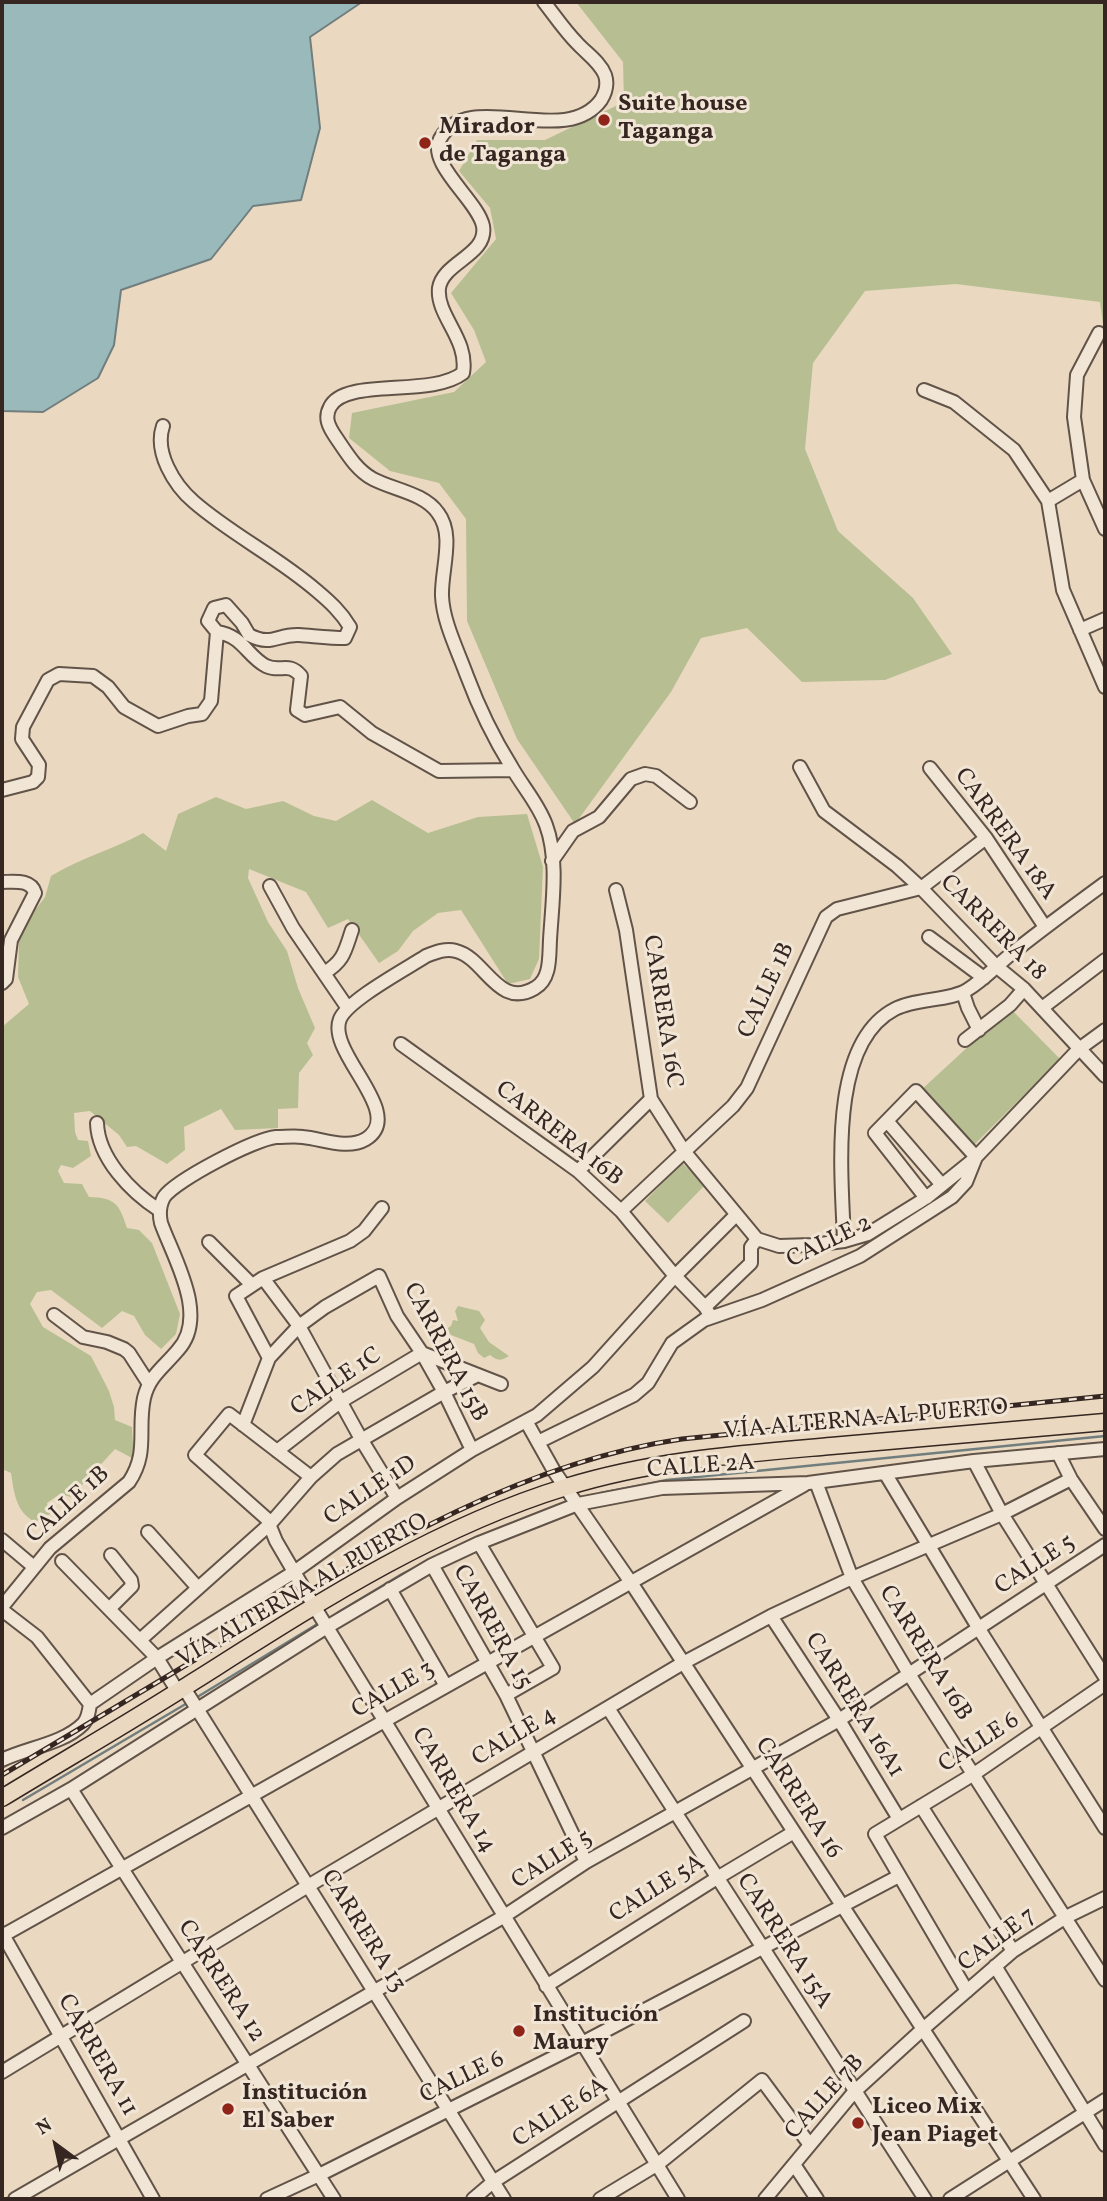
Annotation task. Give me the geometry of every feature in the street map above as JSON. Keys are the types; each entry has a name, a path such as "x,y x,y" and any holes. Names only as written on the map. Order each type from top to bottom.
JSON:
{"main road":[{"name":"VÍA ALTERNA AL PUERTO","path":"2,1798 188,1699 322,1618 440,1537 498,1511 573,1497 650,1465 732,1455 1105,1422"}],"street":[{"path":"54,1315 83,1337 124,1349 149,1384 188,1337 191,1320 187,1294 161,1223 159,1210 163,1198 181,1182 217,1161 272,1138 300,1136 340,1144 355,1143 366,1139 374,1131 377,1119 375,1102 338,1034 339,1021 347,1007 426,956 440,950 454,950 466,955 492,981 509,992 521,994 537,988 545,978 549,967 552,862 546,825 537,804 513,770 479,707 444,613 442,595 446,540 440,514 417,497 372,479 360,470 330,428 327,417 333,402 353,392 433,386 453,381 463,373 466,361 462,346 439,299 439,285 446,274 477,246 484,236 483,224 443,165 438,151 439,140 452,126 482,116 554,121 571,119 585,114 597,105 605,94 607,83 604,73 575,42 544,2"},
{"path":"1099,333 1077,375 1074,417 1083,480 1105,529"},
{"path":"924,390 954,402 1014,450 1048,501 1063,590 1105,687"},
{"path":"163,426 163,454 176,482 193,502 295,572 342,614 350,627 345,638 297,635 265,641 249,635 226,605 214,608 208,621 217,632 227,634 246,647 261,663 271,668 295,669 301,676 297,710 301,713 340,707 372,733 439,771 513,770"},
{"path":"1048,501 1083,480"},
{"path":"1080,630 1105,619"},
{"path":"2,790 33,782 38,778 39,765 22,739 23,727 48,680 59,674 69,673 93,676 108,687 124,707 158,726 202,714 211,701 217,632"},
{"name":"CARRERA 18","path":"800,767 824,811 897,866 921,888 996,965 1024,989 1105,1076"},
{"name":"CARRERA 18A","path":"930,768 986,838 1045,927"},
{"path":"552,862 573,831 608,809 631,779 645,774 656,776 690,802"},
{"name":"CALLE 1B","path":"621,1211 733,1106 747,1088 826,917 837,909 921,888 986,838"},
{"path":"2,882 29,884 35,893 11,940 6,979 2,983"},
{"path":"844,1241 842,1154 845,1091 855,1054 878,1021 894,1009 908,1004 963,993 1105,883"},
{"path":"270,886 292,928 347,1007"},
{"name":"CARRERA 16C","path":"616,890 626,930 651,1099 684,1151 757,1239"},
{"path":"324,974 342,959 352,930"},
{"path":"929,937 984,978"},
{"path":"1042,1008 1105,960"},
{"path":"965,1040 1010,1005 1024,989"},
{"path":"963,993 979,1030"},
{"name":"CALLE 2","path":"538,1442 634,1395 648,1383 672,1343 708,1312 762,1300 860,1256 952,1197 966,1182 976,1157 1079,1049 1105,1030"},
{"name":"CARRERA 16B","path":"401,1044 578,1171 621,1211 708,1312"},
{"path":"708,1312 751,1263 751,1247 757,1239 779,1246 812,1245 844,1241 868,1234 926,1198 976,1157 916,1091 875,1133 926,1198"},
{"path":"578,1171 651,1099"},
{"path":"887,1121 942,1185"},
{"path":"97,1123 99,1143 129,1189 159,1210"},
{"path":"269,1358 236,1296 258,1282 350,1241 364,1231 382,1208"},
{"name":"CALLE 1D","path":"2,1760 57,1739 83,1724 89,1714 90,1704 157,1658 294,1572 397,1498 472,1450 537,1415 593,1367 675,1276 736,1215"},
{"path":"209,1242 258,1282 299,1326 397,1498"},
{"name":"CARRERA 15B","path":"299,1326 325,1307 379,1276 397,1316 444,1392 472,1450"},
{"path":"299,1326 269,1358 243,1425 311,1477"},
{"path":"422,1353 501,1384"},
{"name":"CALLE 1C","path":"277,1451 340,1402 422,1353"},
{"name":"CALLE 1D","path":"140,1640 270,1524 311,1477 337,1454 476,1376"},
{"name":"CALLE 1B","path":"2,1609 50,1548 128,1482 138,1469 144,1401 149,1384"},
{"name":"CARRERA 14","path":"243,1425 229,1414 195,1455 267,1518 276,1541 294,1572 678,2199"},
{"name":"CARRERA 16","path":"526,1421 554,1472 630,1581 1034,2199"},
{"name":"CALLE 2A","path":"2,1828 71,1789 188,1699 213,1698 322,1618 390,1590 432,1565 573,1497 662,1488 812,1482 974,1461 1105,1449"},
{"path":"1058,1453 1071,1479 1105,1529"},
{"path":"974,1461 1002,1514 1105,1677"},
{"path":"885,1473 979,1629 1105,1828"},
{"name":"CALLE 4","path":"2,2072 683,1663 852,1577 1002,1514 1071,1479"},
{"name":"CARRERA 16B","path":"812,1482 852,1577 909,1674 1105,1980"},
{"name":"CALLE 3","path":"2,1935 252,1797 630,1581 812,1482"},
{"path":"148,1532 198,1588"},
{"path":"2,1539 34,1567"},
{"path":"479,1543 553,1668 506,1695"},
{"name":"CALLE 5","path":"15,2199 503,1917 586,1862 839,1720 1105,1545"},
{"path":"109,1609 132,1586 131,1580 111,1555"},
{"name":"CARRERA 13","path":"62,1561 157,1658 188,1699 504,2199"},
{"name":"CARRERA 15","path":"432,1565 506,1695 586,1862"},
{"path":"390,1590 446,1686"},
{"path":"2,1609 37,1637 90,1704"},
{"name":"CARRERA 16A1","path":"771,1616 899,1819"},
{"name":"CALLE 6","path":"267,2199 582,2043 900,1876 875,1835 974,1774 1105,1684"},
{"name":"CARRERA 15A","path":"608,1707 925,2199"},
{"name":"CARRERA 12","path":"71,1789 334,2199"},
{"path":"921,1806 1013,1951"},
{"name":"CALLE 5A","path":"546,1986 794,1832"},
{"path":"900,1876 967,1991"},
{"name":"CALLE 7","path":"923,2029 1013,1951 1066,1917 1105,1898"},
{"name":"CARRERA 11","path":"2,1935 153,2199"},
{"path":"995,1966 1105,2145"},
{"name":"CALLE 6A","path":"472,2199 493,2182 744,2021"},
{"name":"CALLE 7B","path":"765,2199 854,2092 923,2029"},
{"path":"600,2199 658,2164 762,2080 810,2144"},
{"path":"950,2199 1105,2100"},
{"path":"795,2166 817,2199"}],"green space":[{"path":"576,2 1105,2 1105,339 1100,302 956,284 865,291 813,363 805,449 838,531 913,598 952,654 885,680 802,682 747,628 701,638 671,692 575,824 517,739 467,621 466,519 439,483 390,471 349,438 352,413 454,392 486,362 474,330 451,293 496,239 490,208 459,171 477,140 545,140 624,102 623,62"},
{"path":"216,797 246,809 283,801 314,816 336,821 372,800 428,833 478,817 527,814 543,867 539,959 530,979 508,984 461,910 438,913 413,931 398,951 379,963 348,919 328,928 306,892 249,869 248,878 268,922 287,951 298,988 315,1028 307,1043 313,1055 299,1073 298,1108 278,1109 278,1128 235,1130 221,1109 184,1127 185,1150 167,1164 136,1146 127,1147 119,1135 90,1111 74,1113 78,1140 88,1141 91,1156 73,1168 61,1165 58,1171 64,1183 82,1184 89,1197 105,1199 115,1204 127,1228 139,1230 152,1243 180,1314 176,1334 161,1349 145,1335 134,1316 122,1311 102,1328 51,1290 37,1292 30,1304 43,1327 91,1356 109,1391 115,1420 132,1427 134,1459 115,1449 71,1497 60,1494 47,1503 50,1514 35,1522 20,1507 11,1473 2,1469 2,1027 29,1004 18,977 19,940 27,921 45,897 51,876 143,833 166,851 178,814"},
{"path":"1010,1008 1060,1059 973,1146 920,1091"},
{"path":"682,1163 705,1185 668,1223 645,1201"},
{"path":"458,1306 479,1311 485,1320 480,1328 489,1342 509,1356 497,1359 490,1355 484,1358 474,1344 451,1335 446,1329 451,1326 453,1320 458,1321 455,1311"}],"water":[{"path":"2,2 362,2 310,37 320,128 301,200 253,206 211,259 121,290 114,345 98,378 43,412 2,411"}],"waterway":[{"path":"601,1493 667,1480 1105,1436"},
{"path":"337,1613 402,1574 476,1537"},
{"path":"194,1699 319,1623"},
{"path":"23,1800 189,1702"}],"railway":[{"path":"2,1775 403,1539 456,1512 566,1467 623,1450 682,1439 1105,1396"}],"place":[{"name":"Suite house Taganga","path":"604,120"},
{"name":"Mirador de Taganga","path":"425,143"},
{"name":"Institución Maury","path":"519,2031"},
{"name":"Institución El Saber","path":"228,2109"},
{"name":"Liceo Mix Jean Piaget","path":"858,2123"}]}
